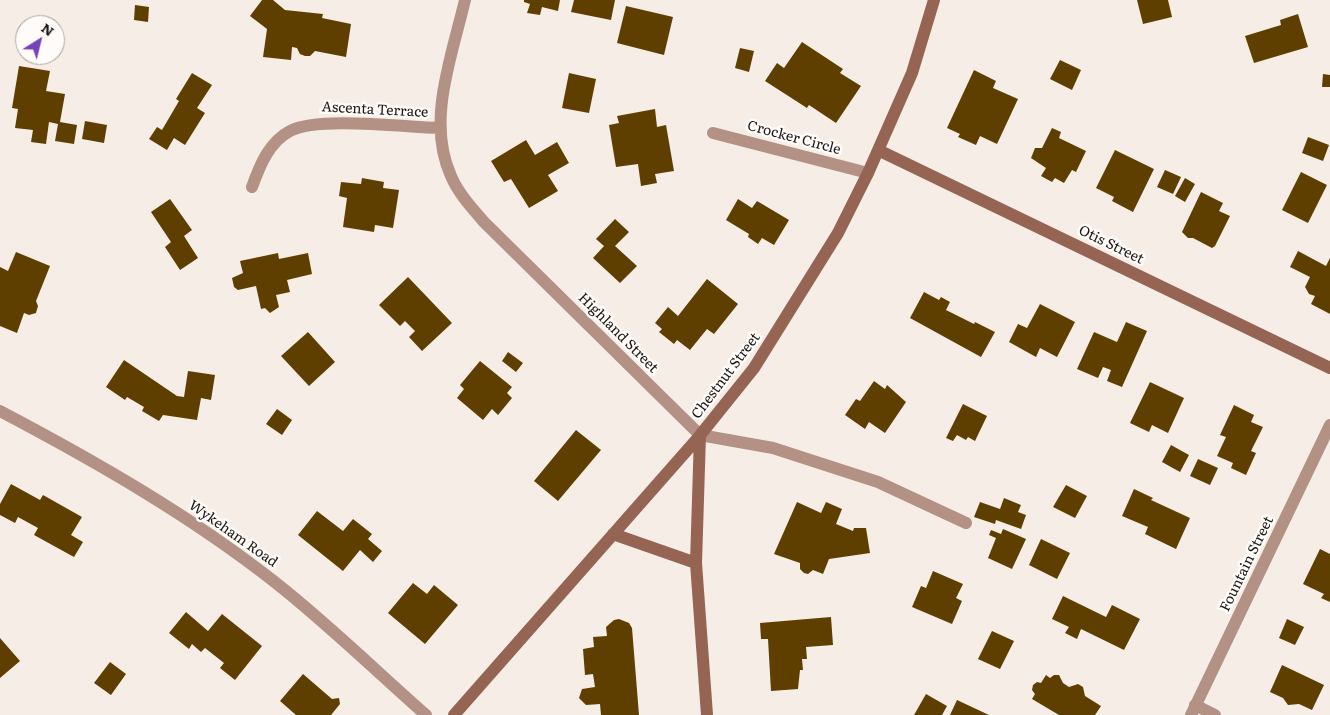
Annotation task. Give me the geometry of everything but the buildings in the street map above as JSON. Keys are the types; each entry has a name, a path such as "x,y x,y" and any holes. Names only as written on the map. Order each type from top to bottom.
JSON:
{"main road":[{"name":"Chestnut Street","path":"454,715 700,436 744,381 776,334 838,233 868,173 912,73 934,0"},
{"name":"Otis Street","path":"878,150 1330,368"},
{"path":"700,436 696,563 707,715"},
{"path":"613,534 696,563"}],"street":[{"name":"Highland Street","path":"465,0 444,92 439,128 442,151 451,177 466,200 484,222 700,436"},
{"name":"Ascenta Terrace","path":"252,186 260,164 272,146 290,131 314,122 439,128"},
{"name":"Crocker Circle","path":"713,133 868,173"},
{"name":"Wykeham Road","path":"0,411 57,441 179,514 276,583 426,715"},
{"name":"Fountain Street","path":"1193,710 1330,425"},
{"path":"700,436 773,448 878,482 966,523"},
{"path":"1193,710 1215,715"}]}
